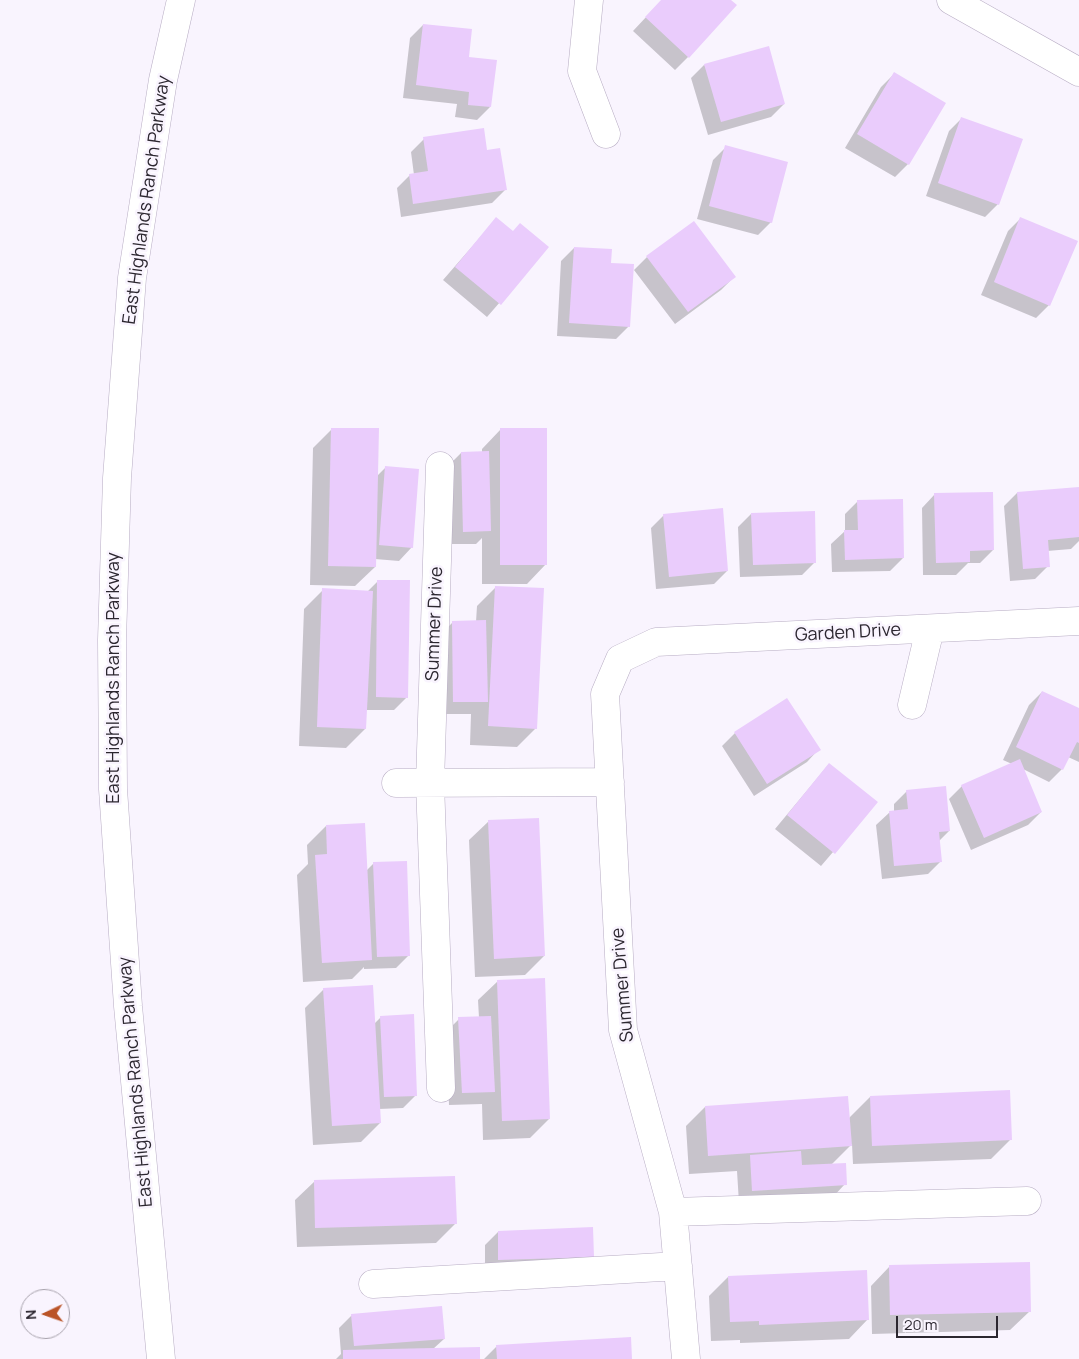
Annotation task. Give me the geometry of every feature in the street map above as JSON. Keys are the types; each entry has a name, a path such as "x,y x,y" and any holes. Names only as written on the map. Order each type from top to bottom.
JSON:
{"street":[{"name":"East Highlands Ranch Parkway","path":"161,1359 128,1006 113,799 112,640 117,478 132,278 163,80 181,0"},
{"path":"589,0 582,71 606,134"},
{"path":"951,0 1079,72"},
{"name":"Summer Drive","path":"440,466 430,783 441,1088"},
{"name":"Garden Drive","path":"620,659 656,642 1079,621"},
{"path":"912,705 930,629"},
{"name":"Summer Drive","path":"620,659 605,694 623,1030 673,1212 686,1359"},
{"path":"396,783 610,782"},
{"path":"673,1212 1027,1201"},
{"path":"373,1284 678,1266"}],"building":[{"path":"661,0 731,0 737,5 689,58 645,17"},
{"path":"423,24 472,29 469,57 497,60 491,107 468,105 469,92 416,85"},
{"path":"769,46 785,104 721,122 704,64"},
{"path":"894,72 946,103 909,165 857,134"},
{"path":"961,117 1023,139 999,205 938,183"},
{"path":"484,128 487,150 500,148 507,190 413,204 409,174 428,171 423,137"},
{"path":"725,145 788,162 772,223 709,206"},
{"path":"496,217 513,231 520,223 549,247 501,305 455,267"},
{"path":"1020,217 1078,241 1050,306 994,282"},
{"path":"694,221 736,277 688,312 646,256"},
{"path":"574,247 612,249 611,263 634,264 630,327 569,323"},
{"path":"331,428 379,428 376,567 328,566"},
{"path":"500,428 547,428 547,565 500,565"},
{"path":"489,451 491,531 463,532 461,452"},
{"path":"385,466 419,469 413,548 379,545"},
{"path":"1079,487 1079,537 1048,540 1050,567 1023,569 1017,492"},
{"path":"993,492 994,550 970,551 970,562 936,563 934,493"},
{"path":"903,499 904,558 845,560 844,530 858,530 857,500"},
{"path":"723,508 728,571 669,577 663,514"},
{"path":"815,511 816,563 753,565 751,513"},
{"path":"377,580 410,580 408,698 376,697"},
{"path":"495,586 544,588 537,729 488,726"},
{"path":"322,588 373,591 366,729 317,727"},
{"path":"486,620 488,702 453,702 452,621"},
{"path":"1042,691 1079,708 1079,743 1077,742 1063,770 1016,747"},
{"path":"787,698 821,750 767,784 734,732"},
{"path":"1020,759 1042,812 984,838 961,785"},
{"path":"829,763 878,802 835,854 787,815"},
{"path":"946,786 950,831 939,832 942,862 894,866 889,811 908,809 906,790"},
{"path":"539,818 545,956 494,959 488,820"},
{"path":"365,823 372,960 322,963 315,855 327,854 326,825"},
{"path":"407,861 410,956 377,957 373,862"},
{"path":"545,978 550,1119 502,1121 497,980"},
{"path":"373,985 381,1123 332,1126 323,988"},
{"path":"414,1014 417,1096 384,1097 380,1016"},
{"path":"491,1016 495,1092 462,1093 458,1017"},
{"path":"1010,1090 1012,1140 872,1146 870,1096"},
{"path":"848,1096 852,1146 708,1156 705,1106"},
{"path":"801,1151 802,1165 846,1163 847,1185 752,1191 750,1155"},
{"path":"455,1176 457,1224 315,1228 314,1180"},
{"path":"593,1227 594,1257 498,1260 498,1231"},
{"path":"1030,1262 1031,1312 890,1315 889,1265"},
{"path":"867,1270 869,1320 759,1325 759,1321 730,1322 728,1276"},
{"path":"442,1306 445,1339 354,1346 351,1314"},
{"path":"631,1337 632,1359 497,1359 496,1345"},
{"path":"480,1347 480,1359 343,1359 343,1350"}]}
